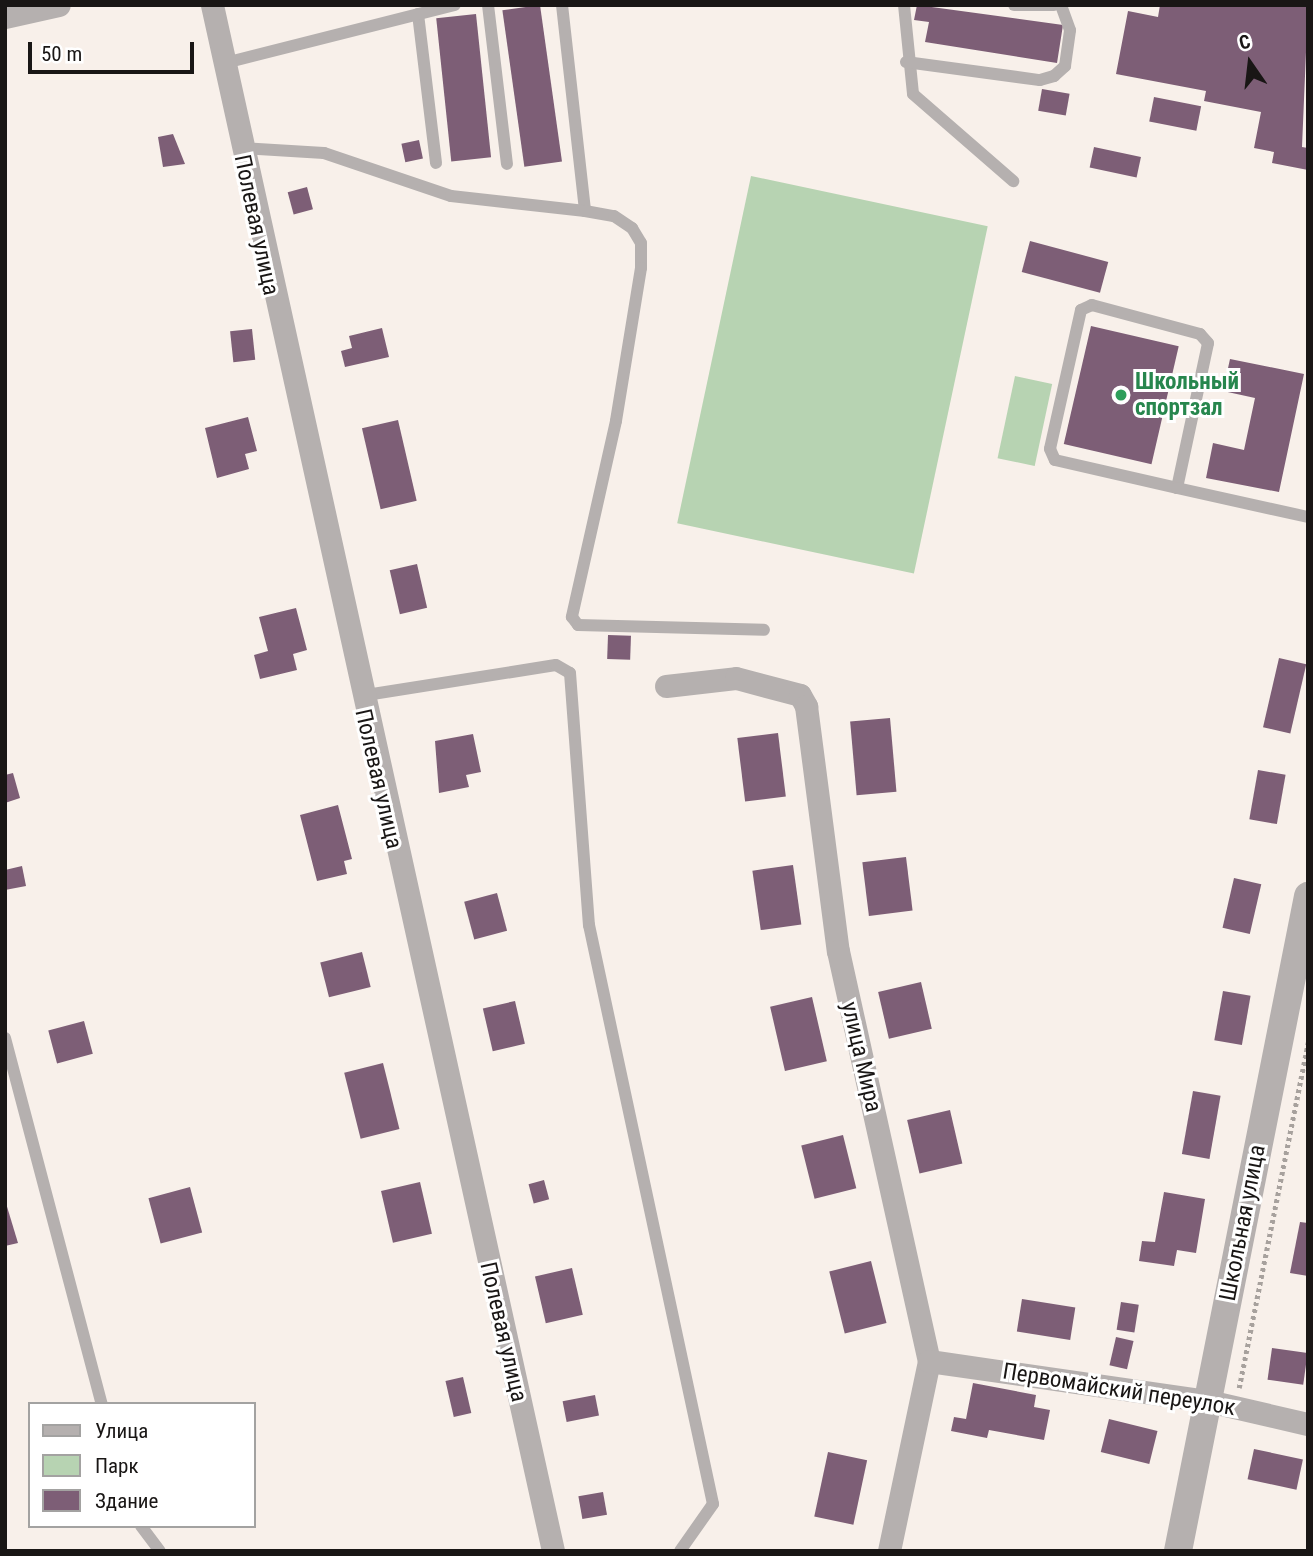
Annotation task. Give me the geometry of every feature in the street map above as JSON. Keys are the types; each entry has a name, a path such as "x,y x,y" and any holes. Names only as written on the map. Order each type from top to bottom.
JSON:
{"street":[{"path":"5,17 59,5"},
{"name":"Полевая улица","path":"212,5 239,148 553,1551"},
{"name":"улица Мира","path":"666,686 736,678 800,695 806,706 838,951 929,1361 890,1551"},
{"name":"Школьная улица","path":"1178,1551 1308,896"},
{"name":"Первомайский переулок","path":"929,1361 1208,1401 1308,1424"}],"lane":[{"path":"225,63 455,5"},
{"path":"488,5 507,164"},
{"path":"562,5 585,211"},
{"path":"904,5 906,62 913,94 1013,181"},
{"path":"1014,5 1054,5"},
{"path":"906,62 1040,80 1054,76 1065,66 1070,30 1061,5"},
{"path":"418,15 436,163"},
{"path":"239,148 324,153 451,196 585,211 632,228 641,243 641,268 616,421 572,617 578,625 764,630"},
{"path":"1177,488 1208,343 1200,334 1092,305 1081,310 1050,449 1055,460 1177,488 1308,517"},
{"path":"360,696 556,665 570,673 589,925 713,1504 680,1551"},
{"path":"5,1038 102,1402"},
{"path":"143,1528 160,1551"}],"path":[{"path":"1235,1408 1308,1042"}],"green space":[{"path":"751,176 988,226 914,574 677,523"},
{"path":"1015,376 1052,384 1035,466 998,458"}],"building":[{"path":"540,5 562,161 524,167 502,10"},
{"path":"917,5 1063,25 1057,63 925,42 929,22 914,20"},
{"path":"1160,5 1308,5 1302,147 1308,148 1308,170 1272,163 1274,152 1254,148 1261,112 1204,101 1206,91 1116,74 1128,11 1158,17"},
{"path":"476,14 491,157 451,161 436,18"},
{"path":"1042,89 1070,94 1066,116 1038,111"},
{"path":"1154,97 1201,106 1196,131 1149,122"},
{"path":"173,134 185,164 163,167 158,137"},
{"path":"419,140 423,159 405,162 401,144"},
{"path":"1094,147 1141,157 1137,178 1090,168"},
{"path":"307,187 313,209 294,214 288,192"},
{"path":"1030,241 1108,262 1100,293 1022,272"},
{"name":"Школьный спортзал","path":"1091,326 1179,346 1151,464 1064,444"},
{"path":"382,328 389,357 345,367 341,351 352,348 349,336"},
{"path":"252,329 255,360 233,362 230,331"},
{"path":"1230,359 1304,374 1279,492 1206,478 1213,443 1244,450 1255,398 1223,391"},
{"path":"248,417 257,451 245,454 249,469 217,478 205,428"},
{"path":"398,420 417,501 381,509 362,428"},
{"path":"417,564 427,608 400,614 390,570"},
{"path":"296,608 307,650 293,654 297,670 260,679 254,655 268,651 259,617"},
{"path":"608,635 631,636 630,660 607,659"},
{"path":"1279,658 1306,664 1290,733 1263,727"},
{"path":"890,718 896,792 857,795 850,721"},
{"path":"778,733 786,797 745,802 737,738"},
{"path":"473,734 481,772 466,775 469,787 439,793 435,741"},
{"path":"1258,770 1286,775 1277,824 1249,819"},
{"path":"13,773 20,798 5,803 5,775"},
{"path":"338,805 352,859 344,861 347,874 317,881 300,815"},
{"path":"906,857 913,911 869,916 862,862"},
{"path":"793,865 801,924 761,930 752,871"},
{"path":"22,866 26,886 5,890 5,870"},
{"path":"1234,878 1261,884 1250,934 1223,928"},
{"path":"497,893 507,931 474,939 464,902"},
{"path":"362,952 371,987 329,997 320,962"},
{"path":"921,982 932,1029 889,1039 878,992"},
{"path":"1223,991 1251,996 1242,1045 1214,1040"},
{"path":"812,997 827,1061 785,1071 770,1007"},
{"path":"515,1001 525,1044 493,1051 483,1008"},
{"path":"84,1021 93,1054 57,1063 48,1031"},
{"path":"383,1063 399,1129 361,1139 344,1073"},
{"path":"1193,1091 1221,1096 1209,1159 1182,1154"},
{"path":"950,1110 962,1164 920,1173 907,1120"},
{"path":"843,1135 856,1188 815,1199 801,1145"},
{"path":"544,1180 549,1199 534,1203 529,1184"},
{"path":"420,1182 432,1234 393,1243 381,1191"},
{"path":"190,1187 202,1232 161,1244 148,1198"},
{"path":"1164,1192 1205,1199 1196,1253 1177,1250 1174,1266 1139,1261 1142,1241 1155,1242"},
{"path":"5,1200 18,1243 5,1246"},
{"path":"1300,1222 1308,1223 1308,1276 1290,1273"},
{"path":"871,1261 886,1323 845,1334 829,1271"},
{"path":"572,1268 583,1315 546,1323 535,1277"},
{"path":"1022,1299 1075,1307 1070,1340 1017,1332"},
{"path":"1121,1302 1139,1305 1134,1332 1117,1330"},
{"path":"1116,1337 1134,1341 1127,1369 1109,1365"},
{"path":"1272,1348 1308,1353 1303,1385 1268,1380"},
{"path":"463,1377 471,1413 454,1417 445,1381"},
{"path":"973,1383 1036,1395 1034,1407 1050,1410 1044,1440 989,1430 987,1438 951,1431 954,1417 966,1419"},
{"path":"595,1395 599,1416 567,1422 563,1401"},
{"path":"1109,1419 1158,1431 1149,1464 1101,1452"},
{"path":"1254,1449 1303,1459 1296,1490 1248,1479"},
{"path":"828,1452 867,1460 853,1525 814,1517"},
{"path":"603,1492 607,1515 582,1519 578,1496"}],"place":[{"name":"Школьный спортзал","path":"1121,395"}]}
